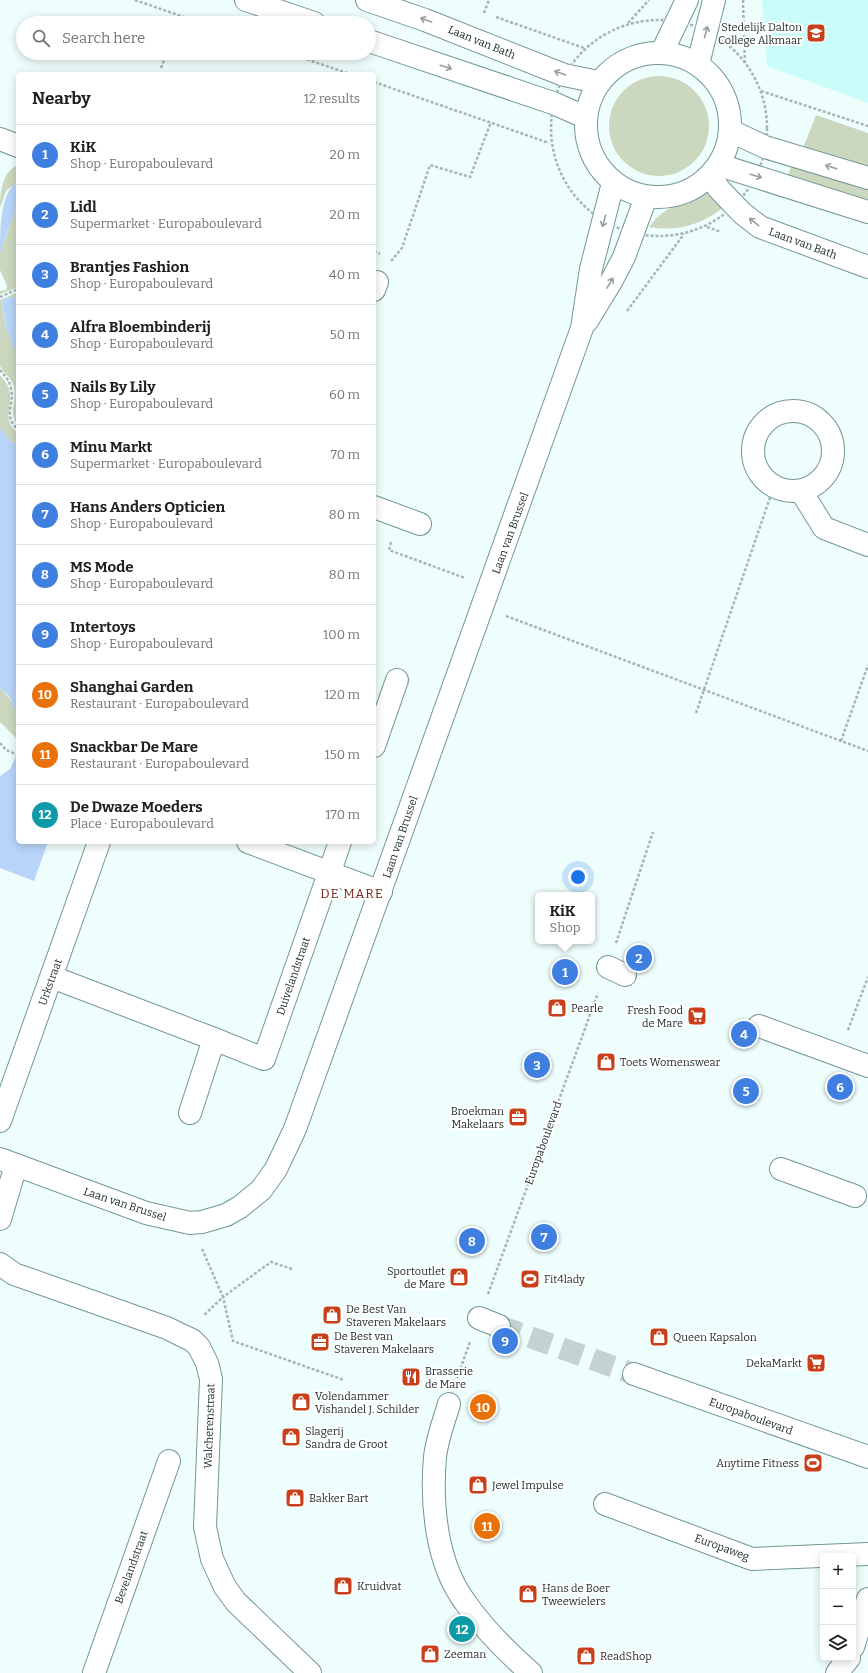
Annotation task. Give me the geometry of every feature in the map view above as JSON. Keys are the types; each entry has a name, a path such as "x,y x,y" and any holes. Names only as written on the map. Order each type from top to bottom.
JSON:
{"street":[{"path":"246,0 293,16"},
{"name":"Laan van Bath","path":"367,0 425,20 564,75 598,82"},
{"path":"662,52 687,0"},
{"path":"698,64 714,0"},
{"path":"376,43 553,103 585,117"},
{"path":"662,52 678,54 698,64 717,82 728,105 731,131 726,150 714,170 678,195 646,197 629,192 613,183 595,163 585,138 585,117 590,96 598,82 624,60 662,52"},
{"path":"731,131 765,147 868,178"},
{"path":"0,139 16,145"},
{"path":"714,170 868,212"},
{"name":"Laan van Bath","path":"714,170 719,189 742,213 760,226 868,266"},
{"name":"Laan van Brussel","path":"8,1162 146,1213 190,1223 214,1219 240,1207 261,1190 276,1169 295,1129 582,328 591,269 605,220 613,183"},
{"name":"Laan van Brussel","path":"582,328 612,280 634,230 646,197"},
{"path":"792,410 805,412 817,418 827,428 832,440 834,453 831,466 824,478 813,486 801,491 792,492 774,487 763,479 756,468 752,455 753,442 758,429 767,419 779,413 792,410"},
{"path":"801,491 824,528 868,544"},
{"path":"376,507 410,520"},
{"path":"376,740 397,680"},
{"name":"Urkstraat","path":"0,1121 98,844"},
{"path":"253,844 380,892"},
{"name":"Duivelandstraat","path":"52,977 264,1059 339,844"},
{"path":"759,1026 868,1066"},
{"path":"190,1113 214,1039"},
{"path":"0,1219 8,1162"},
{"path":"781,1169 855,1196"},
{"name":"Walcherenstraat","path":"0,1264 14,1274 167,1328 192,1340 199,1347 208,1363 211,1379 205,1527 212,1559 225,1587 236,1602 303,1670"},
{"path":"479,1318 499,1326"},
{"name":"Europaboulevard","path":"634,1374 868,1457"},
{"path":"449,1404 435,1455 434,1513 447,1569 464,1602 509,1654 531,1673"},
{"name":"Bevelandstraat","path":"94,1673 169,1461"},
{"name":"Europaweg","path":"606,1504 752,1559 868,1554"},
{"path":"856,1638 868,1600"},
{"path":"837,1673 847,1661"}],"path":[{"path":"135,0 180,16"},
{"path":"484,13 488,0"},
{"path":"628,24 650,0"},
{"path":"743,0 745,66"},
{"path":"478,11 584,48 564,75 553,103 550,143 580,205 605,220 634,230 659,236 696,232 707,226"},
{"path":"161,68 164,60"},
{"path":"309,60 344,72"},
{"path":"376,83 550,143"},
{"path":"761,91 868,126"},
{"path":"389,263 402,248 430,165 470,177 491,122"},
{"path":"638,295 684,234"},
{"path":"0,297 16,290"},
{"path":"0,370 8,380 11,388 10,419 16,427"},
{"path":"696,713 774,487"},
{"path":"410,520 389,550 486,597 704,690 868,751"},
{"path":"841,741 868,665"},
{"path":"0,743 6,750 16,754"},
{"name":"Europaboulevard","path":"460,1369 616,971 652,832"},
{"path":"839,1055 868,977"},
{"path":"190,1223 223,1297 233,1341 344,1380"},
{"path":"181,1335 223,1297 271,1262 292,1269"}],"shaded area":[{"name":"Stedelijk Dalton College Alkmaar","path":"762,0 868,0 868,103 767,66"},
{"path":"16,184 16,209 0,252 2,214 6,196 10,189"},
{"path":"12,296 16,301 16,352 7,328 3,311 3,300"},
{"path":"0,428 11,442 16,443 16,713 9,696 0,688"},
{"path":"16,756 16,844 47,844 34,881 0,868 0,776 10,769"}],"green space":[{"path":"659,76 678,80 694,91 705,107 709,126 705,145 694,161 678,172 659,176 640,172 624,161 613,145 609,126 613,107 624,91 640,80"},
{"path":"816,115 868,133 868,169 802,151"},
{"path":"792,165 868,186 868,202 788,175"},
{"path":"16,166 16,184 6,191 0,208 1,189 5,177"},
{"path":"708,193 723,208 706,219 679,228 670,229 649,227 668,209"},
{"path":"16,209 16,288 0,294 0,291 6,290 7,286 0,270 0,252"},
{"path":"16,293 16,301 12,296 3,300 3,313 16,351 16,423 13,412 14,387 12,381 0,366 0,300"},
{"path":"0,375 7,383 9,389 9,417 13,428 16,431 16,443 11,442 0,428"},
{"path":"0,688 10,700 16,715 16,738 0,722"}],"tunnel":[{"path":"499,1326 634,1374"}],"place":[{"name":"Stedelijk Dalton College Alkmaar","path":"816,33"},
{"name":"Lidl","path":"639,958"},
{"name":"KiK","path":"565,972"},
{"name":"Pearle","path":"557,1008"},
{"name":"Fresh Food de Mare","path":"697,1016"},
{"name":"Alfra Bloembinderij","path":"744,1034"},
{"name":"Toets Womenswear","path":"606,1062"},
{"name":"Brantjes Fashion","path":"537,1065"},
{"name":"Minu Markt","path":"840,1087"},
{"name":"Nails By Lily","path":"746,1091"},
{"name":"Broekman Makelaars","path":"518,1117"},
{"name":"Hans Anders Opticien","path":"544,1237"},
{"name":"MS Mode","path":"472,1241"},
{"name":"Sportoutlet de Mare","path":"459,1277"},
{"name":"Fit4lady","path":"530,1279"},
{"name":"De Best Van Staveren Makelaars","path":"332,1315"},
{"name":"Queen Kapsalon","path":"659,1337"},
{"name":"Intertoys","path":"505,1341"},
{"name":"De Best van Staveren Makelaars","path":"320,1342"},
{"name":"DekaMarkt","path":"816,1363"},
{"name":"Brasserie de Mare","path":"411,1377"},
{"name":"Volendammer Vishandel J. Schilder","path":"301,1402"},
{"name":"Shanghai Garden","path":"483,1407"},
{"name":"Slagerij Sandra de Groot","path":"291,1437"},
{"name":"Anytime Fitness","path":"813,1463"},
{"name":"Jewel Impulse","path":"478,1485"},
{"name":"Bakker Bart","path":"295,1498"},
{"name":"Snackbar De Mare","path":"487,1526"},
{"name":"Kruidvat","path":"343,1586"},
{"name":"Hans de Boer Tweewielers","path":"528,1594"},
{"name":"De Dwaze Moeders","path":"462,1629"},
{"name":"Zeeman","path":"430,1654"},
{"name":"ReadShop","path":"586,1656"}],"district":[{"name":"DE MARE","path":"352,893"}]}
